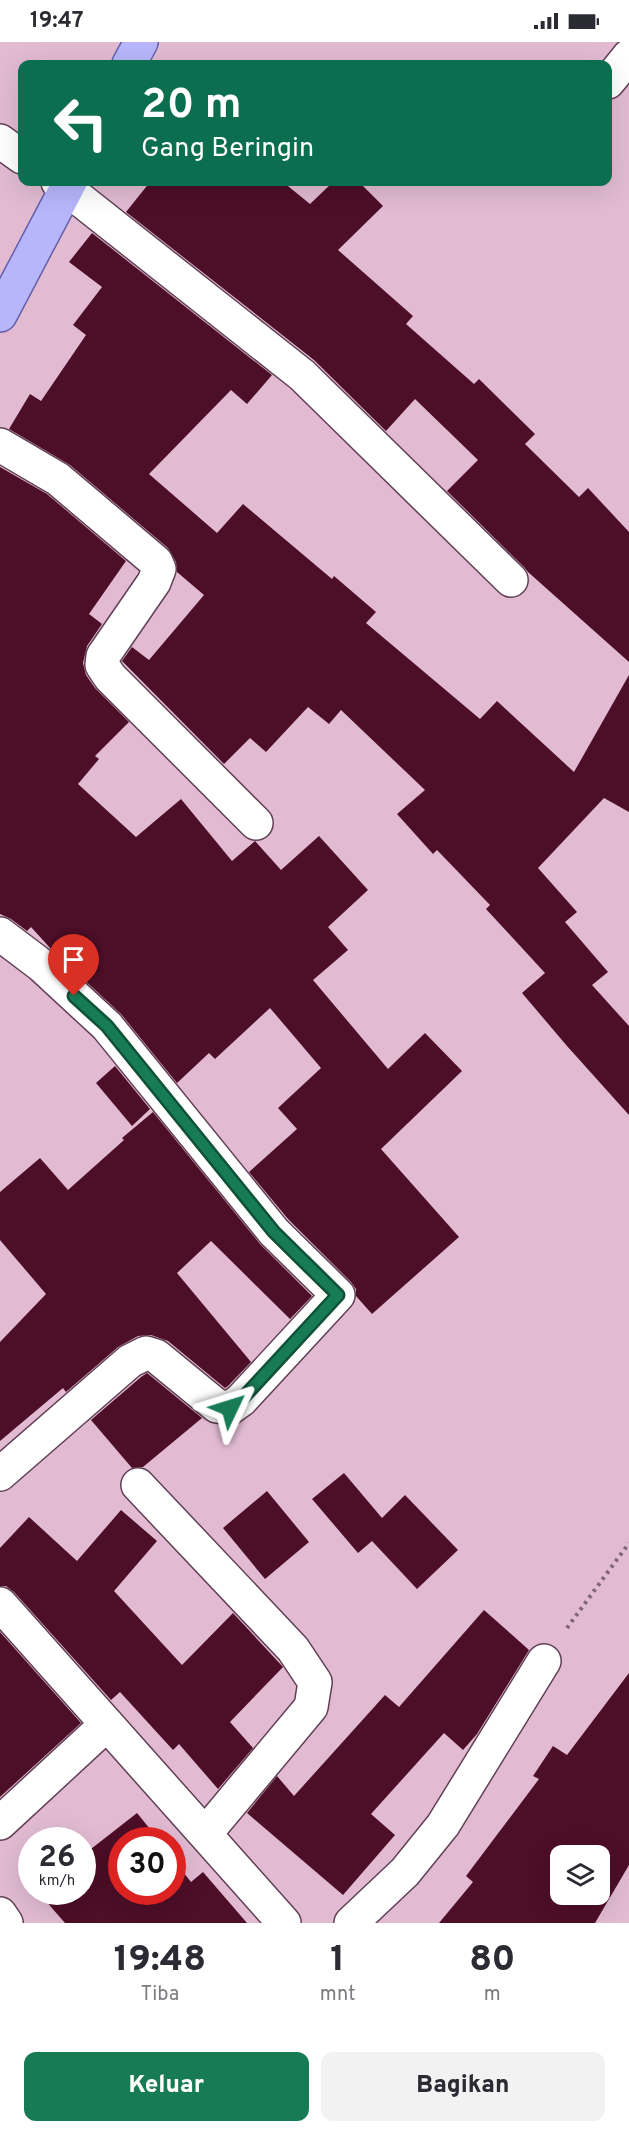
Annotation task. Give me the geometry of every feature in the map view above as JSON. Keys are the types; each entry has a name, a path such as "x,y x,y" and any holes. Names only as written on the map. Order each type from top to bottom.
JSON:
{"main road":[{"path":"131,60 141,42"},
{"path":"0,315 64,186"}],"street":[{"path":"612,77 629,56"},
{"path":"0,141 18,154"},
{"path":"67,186 302,375 511,580"},
{"path":"0,445 58,480 156,562 159,569 154,582 103,656 102,665 110,677 256,823"},
{"path":"0,934 41,965 107,1026 274,1232 338,1295 241,1400 230,1408 217,1406 167,1363 146,1353 129,1361 0,1474"},
{"path":"138,1485 293,1649 315,1682 311,1707 205,1834"},
{"path":"0,1604 284,1923"},
{"path":"351,1923 405,1872 444,1826 544,1661"},
{"path":"0,1823 107,1724"},
{"path":"0,1914 6,1923"}],"path":[{"path":"544,1661 629,1543"}],"building":[{"path":"147,186 288,186 310,204 329,186 363,186 383,206 338,250 413,316 406,324 474,384 479,379 535,434 525,444 579,497 588,488 629,532 629,662 528,572 447,491 478,460 415,399 386,431 314,360 126,212"},
{"path":"92,233 272,375 247,404 231,390 149,474 217,533 243,504 332,579 334,576 376,612 366,623 480,719 497,701 574,772 629,675 629,812 604,798 538,868 577,912 565,922 608,972 592,985 629,1026 629,1115 522,993 545,973 486,909 490,905 437,850 433,854 397,814 425,790 341,710 329,724 308,707 266,752 250,738 224,764 122,661 132,647 149,660 204,595 177,572 176,562 168,548 70,465 9,429 30,394 41,401 86,335 73,325 102,287 69,262"},
{"path":"0,467 47,494 126,561 89,614 102,624 87,646 83,663 86,675 95,688 129,722 95,756 99,759 78,784 136,837 181,799 232,861 255,841 281,870 319,836 368,890 328,927 348,950 313,980 388,1069 425,1033 462,1071 381,1149 459,1237 372,1314 356,1296 356,1289 351,1282 288,1219 249,1172 297,1129 278,1108 321,1068 270,1008 215,1059 209,1053 177,1083 121,1014 51,949 31,927 27,931 0,914"},
{"path":"115,1066 150,1109 132,1126 96,1083"},
{"path":"153,1112 260,1244 312,1296 290,1319 211,1241 177,1273 251,1362 228,1386 225,1388 168,1341 151,1335 138,1336 118,1347 66,1392 63,1388 0,1441 0,1342 46,1294 0,1240 0,1192 40,1158 68,1190 124,1140 122,1138"},
{"path":"147,1373 202,1418 143,1467 132,1468 91,1420"},
{"path":"344,1473 382,1518 405,1495 458,1550 417,1589 372,1541 358,1553 312,1499"},
{"path":"267,1491 309,1542 265,1579 223,1528"},
{"path":"121,1510 157,1541 114,1591 182,1665 233,1613 283,1667 230,1722 253,1748 218,1789 179,1744 173,1750 120,1692 111,1700 14,1592 6,1586 0,1586 0,1548 29,1517 77,1561"},
{"path":"484,1610 529,1650 477,1734 463,1750 444,1733 371,1814 395,1835 343,1895 247,1813 277,1776 294,1796 385,1695 399,1707"},
{"path":"0,1632 81,1723 0,1797"},
{"path":"629,1673 629,1865 610,1897 610,1845 550,1845 550,1905 606,1905 595,1923 439,1923 473,1882 466,1876 539,1779 533,1776 553,1746 567,1755"},
{"path":"137,1813 148,1827 119,1827"},
{"path":"108,1836 108,1905 186,1905 186,1876 191,1882 203,1872 247,1923 65,1923 49,1905 96,1905 96,1845"}],"route":[{"path":"74,996 107,1026 274,1232 338,1295 241,1400 230,1408"}]}
